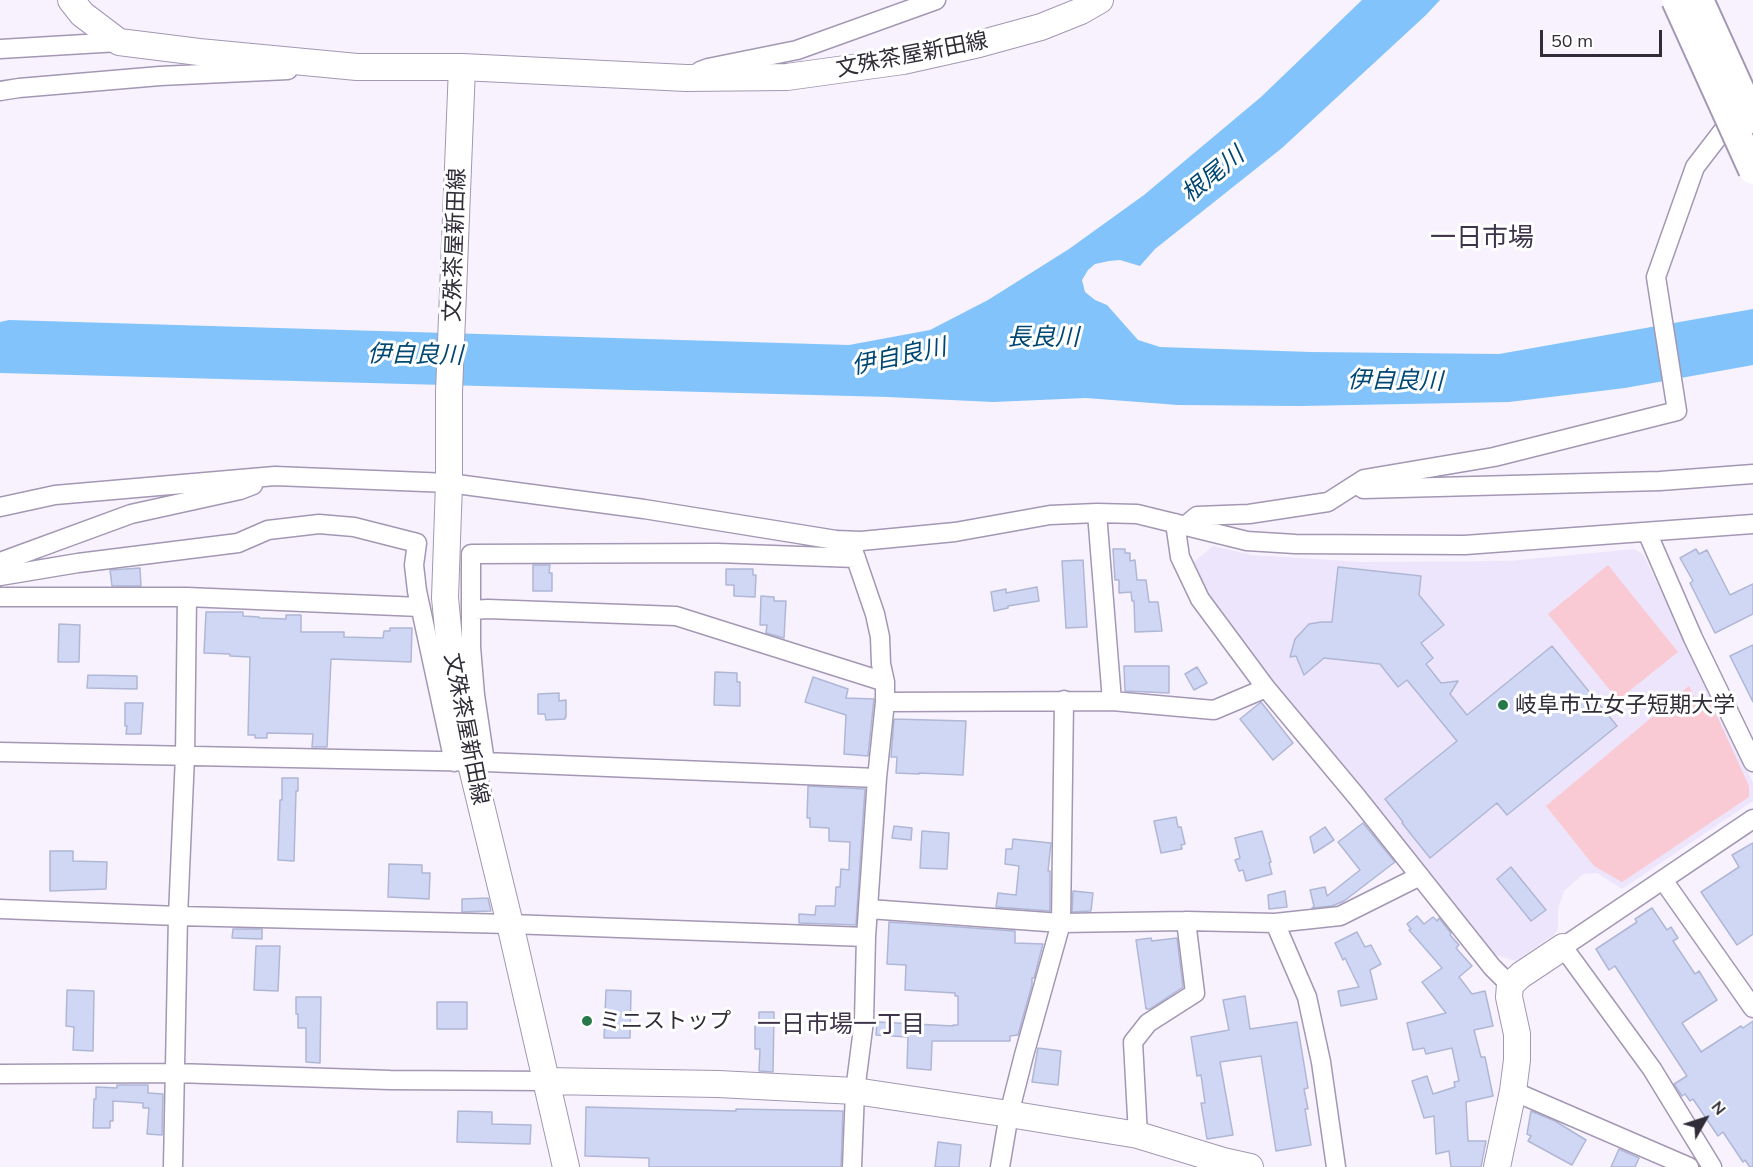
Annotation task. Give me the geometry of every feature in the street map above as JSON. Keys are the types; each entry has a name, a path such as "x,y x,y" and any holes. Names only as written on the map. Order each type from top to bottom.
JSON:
{"main road":[{"path":"71,0 82,15 119,42 357,67 462,67"},
{"name":"文殊茶屋新田線","path":"566,1167 461,723 452,669 445,598 449,392 462,67 686,78 787,76 903,61 979,44 1041,27 1100,0"},
{"path":"1676,0 1753,170"},
{"path":"1699,0 1753,119"},
{"path":"1497,1167 1517,1060 1517,1035 1509,998 1510,985 1563,947"},
{"path":"546,1081 718,1084 855,1091 1138,1135 1222,1164 1250,1167"}],"street":[{"path":"686,78 708,68 797,50 936,0"},
{"path":"0,49 119,42"},
{"path":"0,91 160,76 357,67"},
{"path":"1180,525 1197,516 1249,514 1328,502 1364,479 1494,457 1677,411 1656,277 1695,167 1753,92"},
{"path":"0,507 55,495 275,476 449,472 644,509 836,540 853,549 875,614 880,637 885,702 877,778 866,937 864,1021 855,1091 852,1167"},
{"path":"1349,489 1660,481 1753,474"},
{"path":"0,562 131,514 240,490 275,476"},
{"path":"1097,513 1112,700"},
{"path":"470,762 471,554 717,553 853,549 887,540 955,532 1050,515 1097,513 1137,514 1247,541 1295,544 1465,545 1753,524"},
{"path":"0,576 78,562 238,543 268,530 319,524 354,527 417,543 414,565 420,607 470,762"},
{"path":"1180,525 1180,557 1200,599 1266,688 1492,967 1510,985"},
{"path":"1647,532 1693,638 1753,762"},
{"path":"0,597 187,597 420,607"},
{"path":"172,1167 178,916 185,756 187,597"},
{"path":"471,610 676,616 885,682"},
{"path":"885,702 1112,700 1214,710 1266,688"},
{"path":"1000,1167 1010,1114 1061,923 1064,700"},
{"path":"0,752 470,762 877,778"},
{"path":"1712,1167 1652,1069 1563,947 1753,819"},
{"path":"869,909 1061,923 1186,921 1275,923 1340,916 1420,876"},
{"path":"1663,880 1753,1008"},
{"path":"0,909 866,937"},
{"path":"1138,1135 1132,1042 1148,1023 1195,993 1186,921"},
{"path":"1275,923 1306,997 1321,1062 1336,1167"},
{"path":"0,1074 176,1073 390,1080 546,1081"},
{"path":"1513,1091 1689,1167"}],"shaded area":[{"name":"岐阜市立女子短期大学","path":"1213,546 1252,555 1360,562 1509,561 1634,549 1643,554 1753,783 1753,801 1622,889 1597,873 1583,874 1564,891 1558,909 1558,928 1554,935 1516,961 1492,954 1229,628 1208,595 1194,562"},
{"path":"1608,565 1678,652 1618,700 1548,614"},
{"path":"1689,686 1700,708 1711,703 1749,786 1749,797 1622,882 1594,866 1546,806"}],"water":[{"name":"長良川","path":"1362,0 1440,0 1282,148 1155,249 1140,266 1120,260 1095,264 1082,280 1085,292 1095,300 1107,305 1138,340 1160,347 1311,352 1499,354 1753,309 1753,365 1625,388 1509,402 1300,406 1178,405 1086,398 993,402 888,397 0,373 0,322 9,320 849,345 930,330 988,300 1069,249 1144,195 1261,97"}],"building":[{"path":"1113,549 1125,549 1125,553 1130,553 1130,561 1135,560 1137,580 1146,580 1149,602 1158,602 1162,631 1135,632 1134,601 1132,601 1131,592 1119,593 1119,580 1115,580"},
{"path":"1696,549 1699,554 1707,550 1730,595 1753,584 1753,614 1715,633 1690,583 1693,581 1680,558"},
{"path":"1083,560 1087,627 1066,628 1062,561"},
{"path":"533,565 550,565 552,591 533,591"},
{"path":"1338,567 1421,576 1419,595 1444,625 1421,643 1433,658 1426,664 1441,683 1458,681 1450,694 1467,715 1552,646 1617,726 1507,815 1497,803 1430,858 1385,799 1457,741 1407,680 1398,687 1380,664 1324,658 1304,675 1296,656 1290,657 1295,639 1309,624 1332,622"},
{"path":"140,568 141,586 112,586 110,570"},
{"path":"726,569 753,569 753,575 756,575 755,597 734,596 734,585 726,585"},
{"path":"1037,587 1039,601 1008,606 1008,608 994,611 991,592 1006,589 1006,593"},
{"path":"761,596 774,597 774,601 786,601 784,638 766,633 767,625 760,625"},
{"path":"206,612 243,612 243,616 286,619 286,615 301,615 301,632 344,632 344,637 383,638 384,631 390,631 390,628 412,628 411,662 331,659 327,747 312,747 313,734 267,733 267,738 255,738 255,735 248,735 250,657 204,653"},
{"path":"59,624 80,625 79,662 58,662"},
{"path":"1753,645 1753,702 1730,656"},
{"path":"1124,666 1169,666 1169,693 1125,691"},
{"path":"1197,667 1207,683 1194,690 1185,674"},
{"path":"715,672 737,673 737,682 740,682 740,706 714,705"},
{"path":"88,675 137,676 137,689 87,688"},
{"path":"813,677 848,689 846,698 874,699 868,756 844,754 846,715 805,702"},
{"path":"559,693 559,701 566,700 566,717 565,719 546,720 545,714 538,714 538,694"},
{"path":"1261,702 1293,743 1273,760 1240,719"},
{"path":"125,703 143,703 141,734 126,734"},
{"path":"894,719 966,721 963,775 896,773 897,757 891,757"},
{"path":"282,778 298,778 294,861 278,860"},
{"path":"808,786 865,789 856,925 799,923 799,914 815,915 816,906 835,906 836,887 840,887 841,869 849,870 850,842 829,841 829,828 810,827 810,818 807,818"},
{"path":"1176,817 1185,844 1181,845 1182,849 1161,853 1154,821"},
{"path":"1363,823 1395,862 1344,901 1332,906 1312,908 1314,906 1310,890 1325,887 1327,896 1360,870 1338,842"},
{"path":"894,826 912,828 911,840 892,838"},
{"path":"1325,827 1334,840 1314,853 1310,837"},
{"path":"922,831 949,833 947,869 920,868"},
{"path":"1262,831 1272,874 1246,881 1243,870 1239,871 1235,860 1240,858 1235,838"},
{"path":"1013,839 1051,843 1048,871 1050,871 1050,911 996,907 998,893 1016,895 1019,866 1005,864 1006,849 1012,849"},
{"path":"1753,843 1753,934 1737,945 1701,892 1739,867 1732,855"},
{"path":"50,851 73,851 73,861 107,862 106,889 50,891"},
{"path":"389,864 422,865 422,873 430,873 429,899 388,897"},
{"path":"1511,867 1546,910 1531,921 1497,879"},
{"path":"1073,891 1093,893 1091,911 1072,912"},
{"path":"1285,891 1287,907 1269,909 1268,895"},
{"path":"488,898 491,911 462,912 462,899"},
{"path":"1652,908 1667,930 1671,927 1678,938 1673,941 1695,974 1699,971 1717,1000 1682,1023 1701,1052 1741,1026 1743,1028 1753,1021 1753,1167 1750,1167 1745,1160 1743,1162 1723,1132 1718,1136 1693,1099 1690,1101 1685,1094 1682,1096 1674,1084 1687,1076 1615,966 1609,970 1596,949 1637,922 1635,919"},
{"path":"1417,916 1424,924 1433,917 1437,921 1439,918 1459,945 1456,948 1472,966 1459,977 1472,994 1485,991 1493,1026 1474,1030 1481,1057 1485,1057 1493,1096 1466,1102 1468,1141 1486,1141 1481,1167 1451,1167 1449,1151 1436,1154 1434,1116 1424,1118 1412,1081 1427,1076 1433,1094 1455,1087 1454,1082 1459,1081 1452,1048 1426,1054 1424,1048 1413,1050 1407,1023 1446,1013 1422,982 1442,968 1409,930 1411,929 1407,924"},
{"path":"889,922 1015,931 1015,943 1043,944 1018,1035 1010,1036 1010,1041 932,1041 931,1070 907,1068 908,1037 876,1035 877,1022 958,1025 958,996 955,996 955,993 905,990 906,965 887,964"},
{"path":"233,929 262,929 262,939 232,938"},
{"path":"1357,932 1365,947 1371,945 1381,964 1370,970 1377,999 1341,1006 1338,991 1359,987 1335,943"},
{"path":"1151,938 1152,941 1177,938 1183,987 1150,1009 1146,1009 1136,940"},
{"path":"256,946 280,946 278,991 254,990"},
{"path":"67,990 94,991 93,1051 73,1050 74,1027 66,1026"},
{"path":"606,990 631,991 630,1038 604,1038"},
{"path":"1245,996 1250,1029 1297,1022 1308,1088 1304,1089 1308,1109 1305,1109 1311,1145 1276,1151 1261,1056 1220,1062 1233,1135 1207,1139 1201,1103 1205,1103 1201,1075 1197,1076 1191,1037 1229,1030 1223,1000"},
{"path":"296,997 321,997 320,1063 306,1062 306,1028 298,1028"},
{"path":"437,1002 467,1002 467,1029 437,1029"},
{"path":"759,1012 774,1012 773,1072 759,1071 760,1049 755,1049 755,1026 759,1026"},
{"path":"1038,1048 1061,1051 1058,1085 1032,1082"},
{"path":"117,1085 148,1085 148,1093 163,1094 162,1135 147,1134 149,1108 143,1108 143,1103 113,1101 113,1121 110,1121 110,1128 93,1128 96,1087 117,1088"},
{"path":"586,1107 843,1111 841,1167 649,1167 649,1158 585,1156"},
{"path":"458,1111 492,1112 492,1124 531,1125 530,1144 457,1142"},
{"path":"1531,1111 1555,1121 1586,1140 1572,1165 1528,1141 1531,1136 1527,1134"},
{"path":"938,1142 961,1145 959,1167 935,1167"},
{"path":"1619,1149 1639,1158 1635,1167 1611,1167"}],"place":[{"name":"岐阜市立女子短期大学","path":"1503,705"},
{"name":"ミニストップ","path":"587,1021"}],"district":[{"name":"一日市場","path":"1482,238"},
{"name":"一日市場一丁目","path":"841,1025"}],"water label":[{"name":"根尾川","path":"1213,175"},
{"name":"伊自良川","path":"415,355"},
{"name":"伊自良川","path":"899,357"},
{"name":"伊自良川","path":"1395,381"}]}
